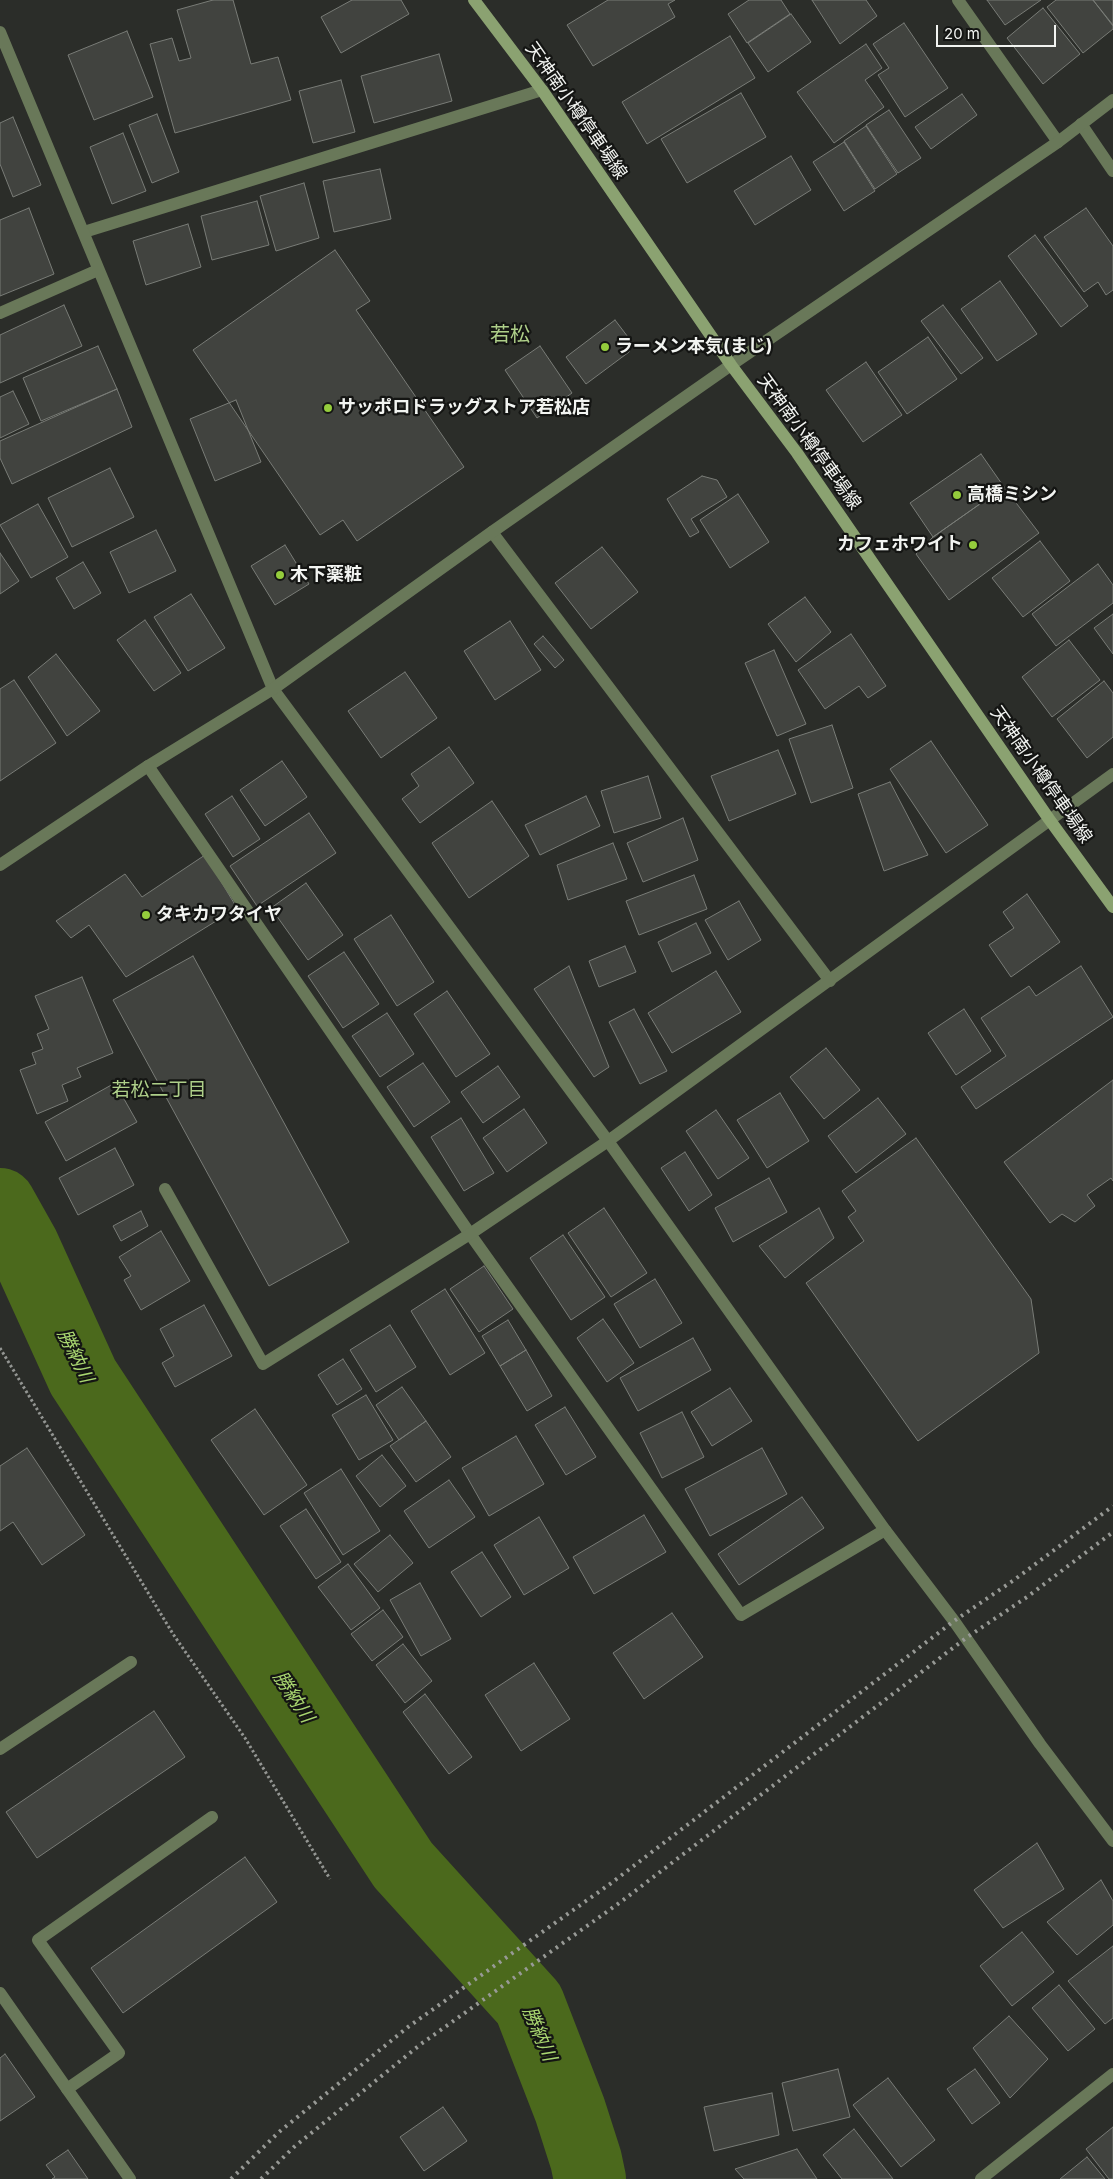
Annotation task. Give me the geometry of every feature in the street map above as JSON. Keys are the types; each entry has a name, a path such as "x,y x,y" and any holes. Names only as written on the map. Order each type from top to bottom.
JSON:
{"main road":[{"name":"天神南小樽停車場線","path":"474,0 542,90 731,365 797,453 1049,819 1113,906"}],"street":[{"path":"958,0 1058,142"},
{"path":"0,32 273,689 608,1142 885,1530 954,1621 1040,1744 1113,1841"},
{"path":"84,232 542,90"},
{"path":"0,865 148,766 273,689 492,532 731,365 1058,142 1113,100"},
{"path":"1081,124 1113,171"},
{"path":"0,313 98,270"},
{"path":"492,532 830,981"},
{"path":"148,766 470,1234 741,1615 885,1530"},
{"path":"165,1189 263,1364 470,1234 608,1142 1113,774"},
{"path":"0,1749 131,1662"},
{"path":"67,2089 118,2053 38,1940 212,1817"},
{"path":"0,1993 130,2179"},
{"path":"988,2177 1113,2074"}],"path":[{"path":"0,1348 174,1634 245,1738 330,1880"}],"building":[{"path":"213,0 233,0 251,64 278,57 291,100 175,133 150,44 172,38 179,61 191,58 177,10"},
{"path":"352,0 401,0 409,14 341,53 321,17"},
{"path":"608,0 675,0 668,4 675,17 593,66 567,25"},
{"path":"749,0 781,0 790,14 747,43 728,14"},
{"path":"812,0 866,0 877,16 840,44"},
{"path":"987,0 1041,0 1005,25"},
{"path":"1056,0 1093,0 1113,26 1113,29 1083,53 1047,7"},
{"path":"1093,0 1113,0 1113,25"},
{"path":"1043,8 1080,54 1043,84 1007,38"},
{"path":"791,14 811,42 768,72 748,43"},
{"path":"904,23 948,88 905,117 878,75 889,68 873,44"},
{"path":"127,31 153,97 94,120 68,55"},
{"path":"730,36 755,78 647,144 622,102"},
{"path":"866,44 882,68 865,80 884,107 834,143 797,92"},
{"path":"439,54 452,101 374,123 361,76"},
{"path":"341,80 355,132 313,143 299,91"},
{"path":"741,93 766,137 687,183 661,139"},
{"path":"962,94 977,115 931,149 915,127"},
{"path":"889,110 921,158 898,173 866,125"},
{"path":"157,114 179,172 152,183 129,125"},
{"path":"13,117 41,185 13,197 0,164 0,123"},
{"path":"866,126 897,174 875,189 844,141"},
{"path":"123,133 146,191 112,204 90,147"},
{"path":"844,142 875,191 844,211 813,162"},
{"path":"791,156 811,190 755,225 734,191"},
{"path":"380,169 391,219 334,232 323,181"},
{"path":"304,183 319,238 276,251 260,196"},
{"path":"257,201 269,245 212,260 201,216"},
{"path":"29,208 54,274 0,296 0,220"},
{"path":"1086,208 1113,246 1113,290 1106,295 1098,282 1084,292 1044,237"},
{"path":"188,224 201,267 146,285 133,241"},
{"path":"1035,235 1088,306 1061,327 1008,256"},
{"name":"サッポロドラッグストア若松店","path":"335,250 370,301 356,310 464,467 357,541 343,520 320,535 193,350"},
{"path":"1000,281 1037,334 997,361 961,309"},
{"path":"64,305 82,346 0,383 0,335"},
{"path":"943,305 983,358 961,374 921,321"},
{"name":"ラーメン本気(まじ)","path":"615,320 631,341 629,352 586,384 566,357"},
{"path":"928,337 957,379 907,414 878,372"},
{"path":"98,346 117,389 41,421 23,378"},
{"path":"540,346 572,393 537,418 505,370"},
{"path":"866,362 902,415 863,442 826,390"},
{"path":"117,389 132,427 12,484 0,458 0,441"},
{"path":"13,391 29,424 0,438 0,397"},
{"path":"236,400 261,462 215,481 190,419"},
{"name":"高橋ミシン","path":"981,454 1004,487 933,537 910,503"},
{"path":"110,468 134,517 72,547 48,498"},
{"path":"702,476 717,480 727,497 691,519 699,532 690,537 667,499"},
{"name":"カフェホワイト","path":"1004,487 1039,533 949,600 916,554 933,537"},
{"path":"738,494 769,542 730,568 700,520"},
{"path":"38,504 68,557 31,578 0,525"},
{"path":"156,530 176,571 129,593 110,552"},
{"path":"1040,541 1070,581 1023,617 992,578"},
{"name":"木下薬粧","path":"285,545 309,584 275,605 251,566"},
{"path":"602,547 638,592 591,629 555,583"},
{"path":"0,553 19,581 0,594"},
{"path":"83,562 101,593 74,609 56,578"},
{"path":"1098,564 1113,585 1113,603 1056,646 1032,614"},
{"path":"191,594 225,648 188,671 154,617"},
{"path":"805,597 831,632 796,662 768,624"},
{"path":"1113,614 1113,654 1094,628"},
{"path":"145,620 181,673 154,691 117,640"},
{"path":"510,621 541,670 495,700 464,651"},
{"path":"851,634 886,686 868,698 859,686 825,709 798,670"},
{"path":"543,636 564,660 555,668 534,644"},
{"path":"1069,640 1100,680 1052,717 1022,677"},
{"path":"774,650 806,724 777,736 745,663"},
{"path":"56,654 100,711 67,736 28,677"},
{"path":"405,672 437,718 381,758 348,711"},
{"path":"14,680 56,743 0,781 0,689"},
{"path":"1104,681 1113,693 1113,737 1087,758 1057,719"},
{"path":"832,725 853,788 811,803 789,739"},
{"path":"931,741 988,825 946,853 890,769"},
{"path":"449,747 474,783 420,823 402,799 419,786 411,774"},
{"path":"778,750 796,794 729,821 711,776"},
{"path":"282,761 307,797 265,826 240,790"},
{"path":"648,776 661,818 614,833 601,791"},
{"path":"890,782 928,855 884,871 858,794"},
{"path":"232,796 260,839 233,857 205,814"},
{"path":"586,796 600,826 540,855 525,825"},
{"path":"492,801 529,856 469,898 432,843"},
{"path":"309,813 336,853 257,906 230,866"},
{"path":"683,818 698,860 643,882 627,843"},
{"path":"613,843 627,879 568,900 557,865"},
{"name":"タキカワタイヤ","path":"205,855 237,908 126,977 89,925 71,938 56,921 125,874 142,897"},
{"path":"694,875 707,909 639,935 626,901"},
{"path":"306,883 343,935 308,960 271,908"},
{"path":"1027,894 1060,942 1011,977 989,945 1014,928 1003,912"},
{"path":"739,901 761,940 728,960 705,920"},
{"path":"391,915 434,982 397,1006 354,939"},
{"path":"696,923 711,953 672,972 658,942"},
{"path":"625,946 636,972 599,987 589,961"},
{"path":"344,952 379,1004 343,1028 308,976"},
{"path":"193,956 349,1242 269,1286 113,1000"},
{"path":"569,966 609,1067 594,1077 534,989"},
{"path":"1081,966 1113,1017 976,1109 961,1087 1006,1056 981,1018 1029,986 1036,996"},
{"path":"716,971 741,1012 672,1053 648,1013"},
{"path":"82,977 113,1053 77,1068 81,1077 62,1085 68,1101 37,1114 20,1070 36,1064 32,1053 43,1049 37,1034 49,1029 35,996"},
{"path":"447,991 490,1054 456,1077 414,1014"},
{"path":"634,1009 667,1071 640,1084 609,1022"},
{"path":"964,1009 991,1051 956,1075 928,1033"},
{"path":"387,1013 414,1054 380,1077 352,1036"},
{"path":"826,1048 860,1090 824,1119 790,1077"},
{"path":"423,1063 450,1102 414,1127 387,1087"},
{"path":"498,1066 520,1097 483,1123 461,1092"},
{"path":"1113,1080 1113,1181 1111,1178 1087,1195 1095,1206 1075,1222 1062,1214 1050,1223 1004,1162"},
{"path":"115,1083 137,1122 66,1161 45,1122"},
{"path":"780,1093 809,1141 767,1168 737,1120"},
{"path":"878,1098 906,1134 856,1173 828,1136"},
{"path":"524,1109 547,1143 507,1172 483,1138"},
{"path":"716,1110 749,1158 718,1179 686,1131"},
{"path":"461,1118 494,1173 464,1191 431,1137"},
{"path":"916,1138 1031,1299 1039,1353 918,1441 806,1283 864,1241 848,1217 856,1211 842,1191"},
{"path":"115,1148 134,1185 78,1215 59,1178"},
{"path":"685,1152 712,1195 689,1211 661,1168"},
{"path":"769,1178 787,1212 733,1242 715,1208"},
{"path":"604,1208 647,1273 611,1297 568,1233"},
{"path":"819,1208 834,1238 785,1278 759,1246"},
{"path":"141,1211 148,1226 121,1241 113,1226"},
{"path":"161,1231 190,1281 141,1310 124,1280 131,1276 119,1257"},
{"path":"563,1235 605,1297 571,1320 530,1258"},
{"path":"484,1266 513,1309 479,1332 450,1289"},
{"path":"655,1279 682,1323 640,1348 614,1304"},
{"path":"445,1289 485,1353 450,1375 411,1311"},
{"path":"204,1305 232,1356 175,1387 162,1363 174,1356 160,1329"},
{"path":"603,1319 634,1363 607,1382 577,1338"},
{"path":"508,1320 526,1350 500,1366 482,1336"},
{"path":"390,1325 416,1367 376,1392 350,1350"},
{"path":"693,1338 711,1370 638,1411 620,1378"},
{"path":"526,1350 552,1396 527,1411 500,1366"},
{"path":"343,1359 362,1389 337,1405 318,1375"},
{"path":"402,1387 426,1421 399,1440 376,1405"},
{"path":"730,1388 752,1421 712,1446 691,1412"},
{"path":"366,1395 393,1440 359,1460 332,1415"},
{"path":"565,1407 596,1457 566,1475 535,1425"},
{"path":"255,1409 307,1485 264,1515 211,1440"},
{"path":"682,1412 704,1457 662,1478 640,1433"},
{"path":"426,1421 451,1457 416,1482 390,1446"},
{"path":"516,1436 544,1484 489,1516 462,1468"},
{"path":"27,1448 85,1535 42,1565 13,1522 0,1531 0,1466"},
{"path":"762,1448 787,1494 710,1536 685,1489"},
{"path":"382,1455 406,1486 380,1507 356,1476"},
{"path":"341,1469 380,1531 343,1555 304,1493"},
{"path":"449,1480 475,1517 429,1548 404,1511"},
{"path":"802,1497 824,1528 739,1585 718,1554"},
{"path":"306,1509 341,1562 316,1579 280,1526"},
{"path":"644,1515 666,1552 594,1594 573,1557"},
{"path":"539,1517 569,1568 524,1595 494,1545"},
{"path":"390,1535 413,1563 378,1592 354,1564"},
{"path":"482,1552 511,1597 481,1617 451,1572"},
{"path":"348,1564 380,1608 351,1630 318,1587"},
{"path":"420,1583 451,1639 421,1656 390,1600"},
{"path":"383,1610 403,1637 372,1661 351,1634"},
{"path":"672,1613 703,1657 644,1699 613,1653"},
{"path":"403,1644 432,1681 405,1703 376,1665"},
{"path":"534,1663 570,1719 521,1751 485,1695"},
{"path":"425,1694 472,1757 449,1774 403,1712"},
{"path":"154,1711 185,1757 37,1858 6,1812"},
{"path":"1037,1843 1064,1889 1003,1928 974,1890"},
{"path":"245,1857 277,1902 123,2013 91,1968"},
{"path":"1101,1880 1113,1901 1113,1925 1077,1955 1047,1922"},
{"path":"1022,1932 1054,1972 1012,2006 980,1966"},
{"path":"1113,1946 1113,2018 1105,2024 1068,1981"},
{"path":"1059,1985 1095,2029 1068,2051 1032,2008"},
{"path":"1009,2016 1048,2059 1010,2098 973,2048"},
{"path":"5,2054 35,2097 0,2121 0,2058"},
{"path":"838,2069 850,2117 793,2131 782,2083"},
{"path":"975,2069 1000,2103 972,2124 947,2089"},
{"path":"888,2078 935,2140 901,2167 853,2105"},
{"path":"772,2093 779,2135 714,2151 704,2107"},
{"path":"443,2107 467,2141 424,2171 400,2137"},
{"path":"1113,2127 1113,2179 1109,2179 1086,2149"},
{"path":"854,2129 893,2179 842,2179 823,2155"},
{"path":"797,2149 817,2179 744,2179 735,2169"},
{"path":"68,2150 88,2179 52,2179 55,2177 46,2165"},
{"path":"1087,2157 1105,2179 1060,2179"}],"waterway":[{"name":"勝納川","path":"0,1204 23,1245 83,1377 403,1865 529,2004 570,2110 590,2179"}],"railway":[{"path":"231,2179 279,2132 408,2027 610,1884 954,1621 1014,1580 1113,1506"},
{"path":"261,2179 294,2147 421,2044 622,1901 966,1638 1027,1597 1113,1532"}],"place":[{"name":"ラーメン本気(まじ)","path":"605,347"},
{"name":"サッポロドラッグストア若松店","path":"328,408"},
{"name":"高橋ミシン","path":"957,495"},
{"name":"カフェホワイト","path":"973,545"},
{"name":"木下薬粧","path":"280,575"},
{"name":"タキカワタイヤ","path":"146,915"}],"district":[{"name":"若松","path":"510,335"},
{"name":"若松二丁目","path":"159,1090"}]}
